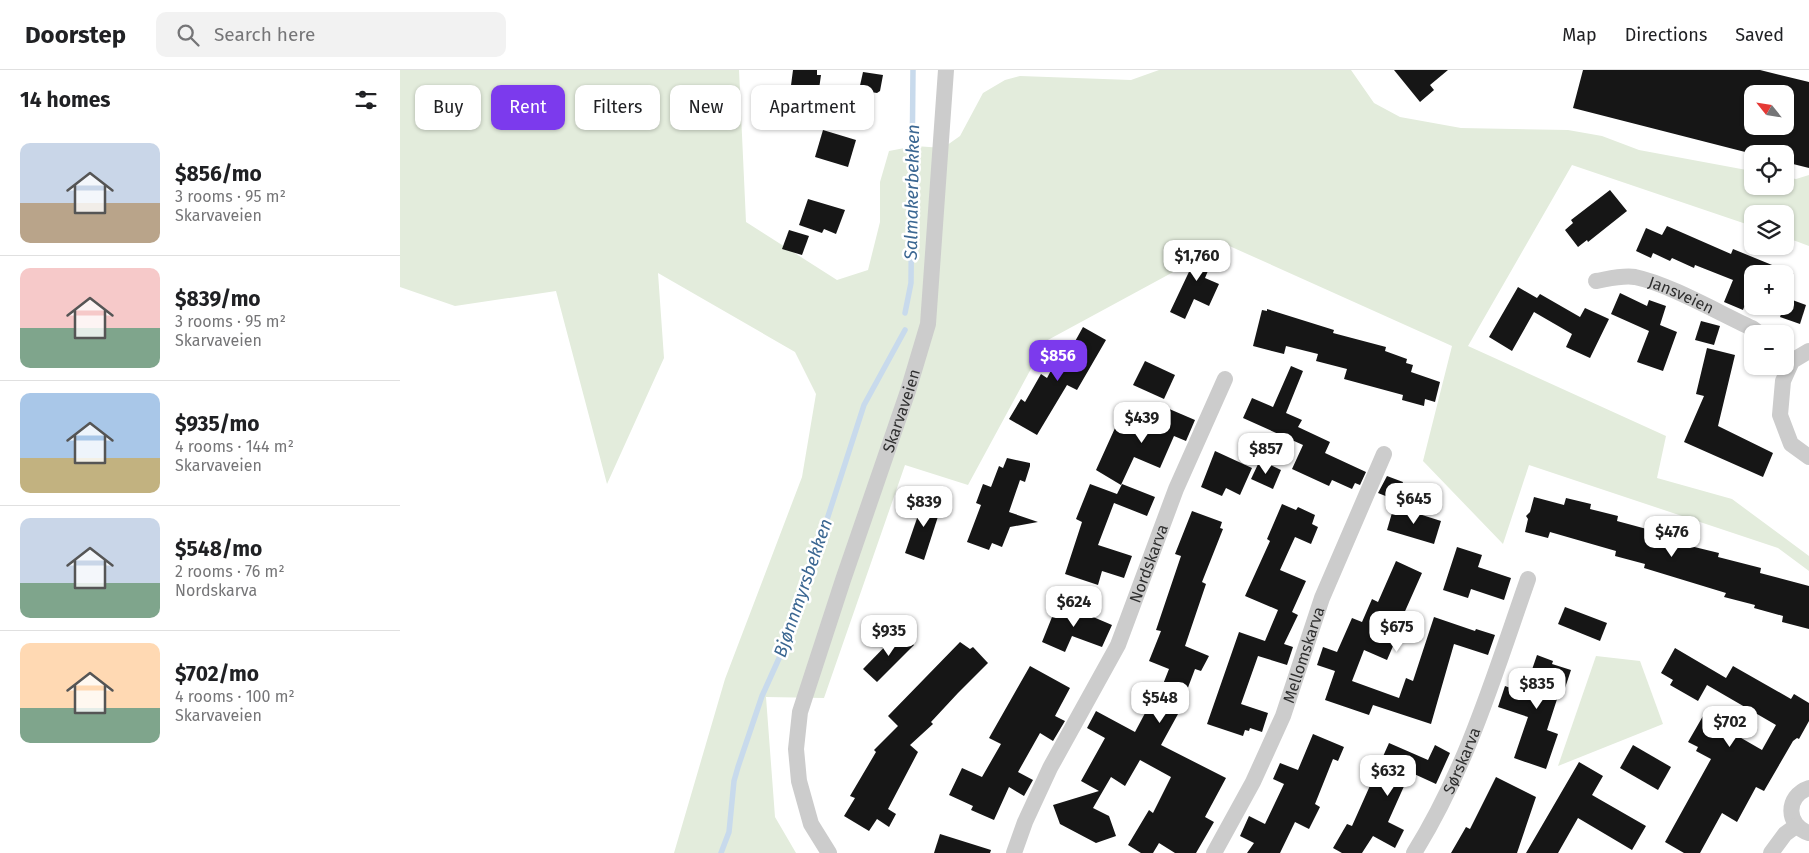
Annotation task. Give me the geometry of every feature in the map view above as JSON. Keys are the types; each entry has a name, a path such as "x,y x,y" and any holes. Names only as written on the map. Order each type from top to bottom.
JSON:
{"street":[{"name":"Skarvaveien","path":"829,853 811,824 799,781 796,749 800,712 908,391 928,324 946,70"},
{"name":"Jansveien","path":"1596,281 1616,277 1634,277 1671,290 1746,325"},
{"path":"1794,356 1809,352"},
{"path":"1784,375 1780,415 1791,444 1809,457"},
{"name":"Nordskarva","path":"1014,853 1024,822 1050,768 1118,645 1176,489 1225,379"},
{"name":"Mellomskarva","path":"1214,853 1253,782 1283,716 1322,598 1384,454"},
{"name":"Sørskarva","path":"1414,853 1452,784 1480,720 1528,579"},
{"path":"1771,853 1785,834 1802,829 1792,816 1791,806 1795,797 1809,788"}],"green space":[{"path":"400,70 739,70 740,85 670,85 670,130 741,130 741,113 746,222 837,280 868,270 880,222 880,182 889,151 915,146 943,148 960,136 983,93 1005,80 1020,76 1131,80 1159,70 1351,70 1374,103 1400,117 1461,128 1568,130 1602,136 1639,150 1744,170 1744,195 1794,195 1794,179 1809,175 1809,246 1794,240 1794,205 1744,205 1744,223 1572,165 1468,346 1666,436 1657,478 1732,499 1809,556 1809,571 1778,548 1529,465 1503,544 1423,461 1452,346 1225,244 1046,341 968,485 905,465 824,698 766,697 775,817 796,853 674,853 725,679 802,477 816,394 795,352 658,273 664,358 607,484 556,291 455,306 400,287"},
{"path":"1596,656 1640,661 1663,724 1558,766"}],"building":[{"path":"793,70 817,70 817,75 821,75 820,85 791,85"},
{"path":"1394,70 1448,70 1430,85 1434,90 1420,102"},
{"path":"1583,70 1760,70 1809,82 1809,168 1794,164 1794,145 1744,145 1744,152 1573,108"},
{"path":"863,72 883,75 880,91 877,93 874,92 874,85 860,85"},
{"path":"823,130 856,140 848,167 815,157"},
{"path":"1610,190 1627,211 1588,242 1587,240 1578,247 1565,230 1573,223 1571,220"},
{"path":"808,199 845,210 836,234 824,229 822,233 799,225"},
{"path":"1667,226 1731,254 1733,249 1772,265 1744,265 1743,310 1724,302 1733,280 1695,265 1694,268 1672,258 1670,261 1653,253 1651,258 1636,251 1646,228 1662,235"},
{"path":"789,230 809,236 802,255 782,249"},
{"path":"1204,240 1218,247 1205,278 1219,284 1209,306 1194,299 1185,319 1170,312"},
{"path":"1518,287 1537,298 1540,294 1580,317 1585,308 1609,319 1590,358 1566,347 1572,334 1534,312 1512,351 1489,337"},
{"path":"1620,293 1647,306 1649,300 1666,306 1660,325 1677,332 1663,371 1637,362 1649,331 1611,314"},
{"path":"1794,301 1806,305 1800,324 1780,317 1781,315 1794,315"},
{"path":"1267,309 1334,330 1333,333 1386,347 1385,351 1407,359 1406,363 1413,365 1411,372 1440,382 1435,402 1425,399 1424,406 1402,400 1403,395 1344,379 1347,369 1316,361 1318,354 1286,346 1284,354 1253,346 1262,310 1267,311"},
{"path":"1701,321 1720,326 1714,345 1695,340"},
{"path":"1083,327 1106,340 1077,390 1067,385 1037,435 1009,419 1021,399 1025,402 1041,374 1047,378 1062,350 1068,354"},
{"path":"1707,348 1735,355 1718,426 1773,453 1763,477 1684,442 1704,396 1696,394"},
{"path":"1145,361 1175,375 1164,399 1133,385"},
{"path":"1291,366 1303,371 1286,413 1302,420 1298,427 1330,442 1325,453 1366,472 1360,485 1355,483 1352,489 1332,480 1329,486 1292,469 1303,445 1243,418 1252,398 1273,407"},
{"path":"1167,408 1195,420 1186,441 1174,436 1160,468 1134,457 1121,485 1096,470 1120,417 1156,434"},
{"path":"1215,451 1252,468 1240,495 1226,488 1222,496 1201,487"},
{"path":"1007,458 1030,463 1025,482 1020,480 1009,512 1038,522 1010,527 1002,547 992,543 989,550 967,542 981,505 976,503 983,484 991,487 999,466 1003,468"},
{"path":"1260,460 1281,470 1273,489 1251,479"},
{"path":"1387,476 1403,482 1401,488 1403,489 1398,501 1378,493"},
{"path":"1090,484 1117,494 1122,484 1155,497 1147,516 1114,503 1098,545 1132,556 1124,578 1102,571 1098,585 1065,574 1082,522 1076,519"},
{"path":"925,495 943,501 924,560 905,553"},
{"path":"1534,497 1564,505 1566,498 1591,504 1590,509 1618,516 1617,521 1680,538 1678,543 1719,553 1718,557 1761,568 1760,573 1809,586 1809,629 1782,622 1783,616 1754,608 1755,605 1724,597 1726,593 1644,568 1645,564 1615,556 1616,551 1550,532 1548,538 1525,532 1528,519 1526,516 1530,512"},
{"path":"1282,504 1296,510 1298,507 1315,515 1312,524 1318,527 1311,544 1295,537 1280,570 1306,581 1292,612 1298,615 1284,644 1293,647 1287,665 1258,656 1241,704 1268,713 1262,732 1250,728 1249,731 1245,730 1243,736 1207,724 1239,632 1265,641 1278,610 1245,596 1270,541 1267,539"},
{"path":"1394,506 1441,521 1434,544 1387,530"},
{"path":"1192,511 1222,522 1220,528 1223,529 1202,582 1206,584 1185,646 1209,656 1201,671 1195,669 1178,714 1161,745 1226,778 1205,817 1214,822 1196,853 1175,853 1159,843 1153,853 1141,853 1128,845 1149,810 1153,813 1171,777 1140,760 1125,786 1111,777 1093,808 1109,816 1116,836 1096,843 1060,824 1053,805 1099,791 1081,781 1105,738 1087,728 1096,711 1135,732 1152,700 1156,702 1169,669 1149,661 1161,631 1156,630 1181,556 1175,554"},
{"path":"1457,547 1482,555 1478,567 1511,578 1504,600 1471,589 1468,598 1443,590"},
{"path":"1396,561 1422,573 1394,636 1397,637 1387,660 1364,650 1352,681 1399,698 1406,678 1413,681 1434,617 1475,631 1476,629 1495,635 1488,655 1454,644 1431,724 1373,705 1369,715 1325,700 1335,671 1317,665 1323,647 1337,652 1352,618 1362,622 1372,599 1378,602"},
{"path":"1058,602 1112,625 1102,647 1072,636 1065,652 1042,642"},
{"path":"1565,607 1607,623 1600,641 1558,624"},
{"path":"900,631 914,645 877,682 863,669"},
{"path":"960,642 970,649 973,647 988,663 931,722 933,724 910,745 918,752 888,809 896,814 889,827 877,819 869,831 844,816 855,798 850,796 876,752 874,750 898,726 888,716"},
{"path":"1675,648 1726,678 1733,666 1791,699 1794,694 1809,703 1809,721 1799,739 1797,738 1793,741 1764,791 1756,787 1737,822 1722,813 1700,853 1684,853 1665,842 1711,759 1696,751 1698,747 1688,742 1703,716 1762,750 1776,725 1707,685 1698,701 1670,685 1673,680 1661,673"},
{"path":"1537,655 1553,661 1552,664 1571,670 1564,691 1560,690 1547,730 1558,734 1546,769 1514,758 1528,717 1498,707 1505,686 1524,693"},
{"path":"1030,666 1070,688 1055,716 1065,721 1053,741 1040,733 1018,772 1033,780 1024,796 1009,787 994,820 971,810 973,806 949,795 962,768 982,777 1001,744 989,738"},
{"path":"1313,734 1344,747 1338,761 1333,759 1315,804 1320,807 1309,829 1295,822 1280,853 1247,853 1254,843 1240,836 1249,816 1265,824 1284,784 1273,779 1280,763 1298,770"},
{"path":"1389,743 1428,760 1435,745 1450,753 1436,784 1412,773 1405,784 1388,822 1404,830 1395,848 1373,836 1362,853 1342,853 1333,848 1347,824 1352,826"},
{"path":"1633,745 1671,767 1658,790 1620,768"},
{"path":"1579,762 1603,776 1592,795 1646,826 1632,850 1578,818 1558,853 1526,853"},
{"path":"1496,777 1536,797 1517,853 1451,853 1466,827 1470,829"},
{"path":"940,834 991,850 990,853 934,853"}],"waterway":[{"name":"Salmakerbekken","path":"905,313 911,283 913,70"},
{"name":"Bjønnmyrsbekken","path":"721,853 729,832 734,781 738,767 762,696 790,634 864,405 905,330"}]}
